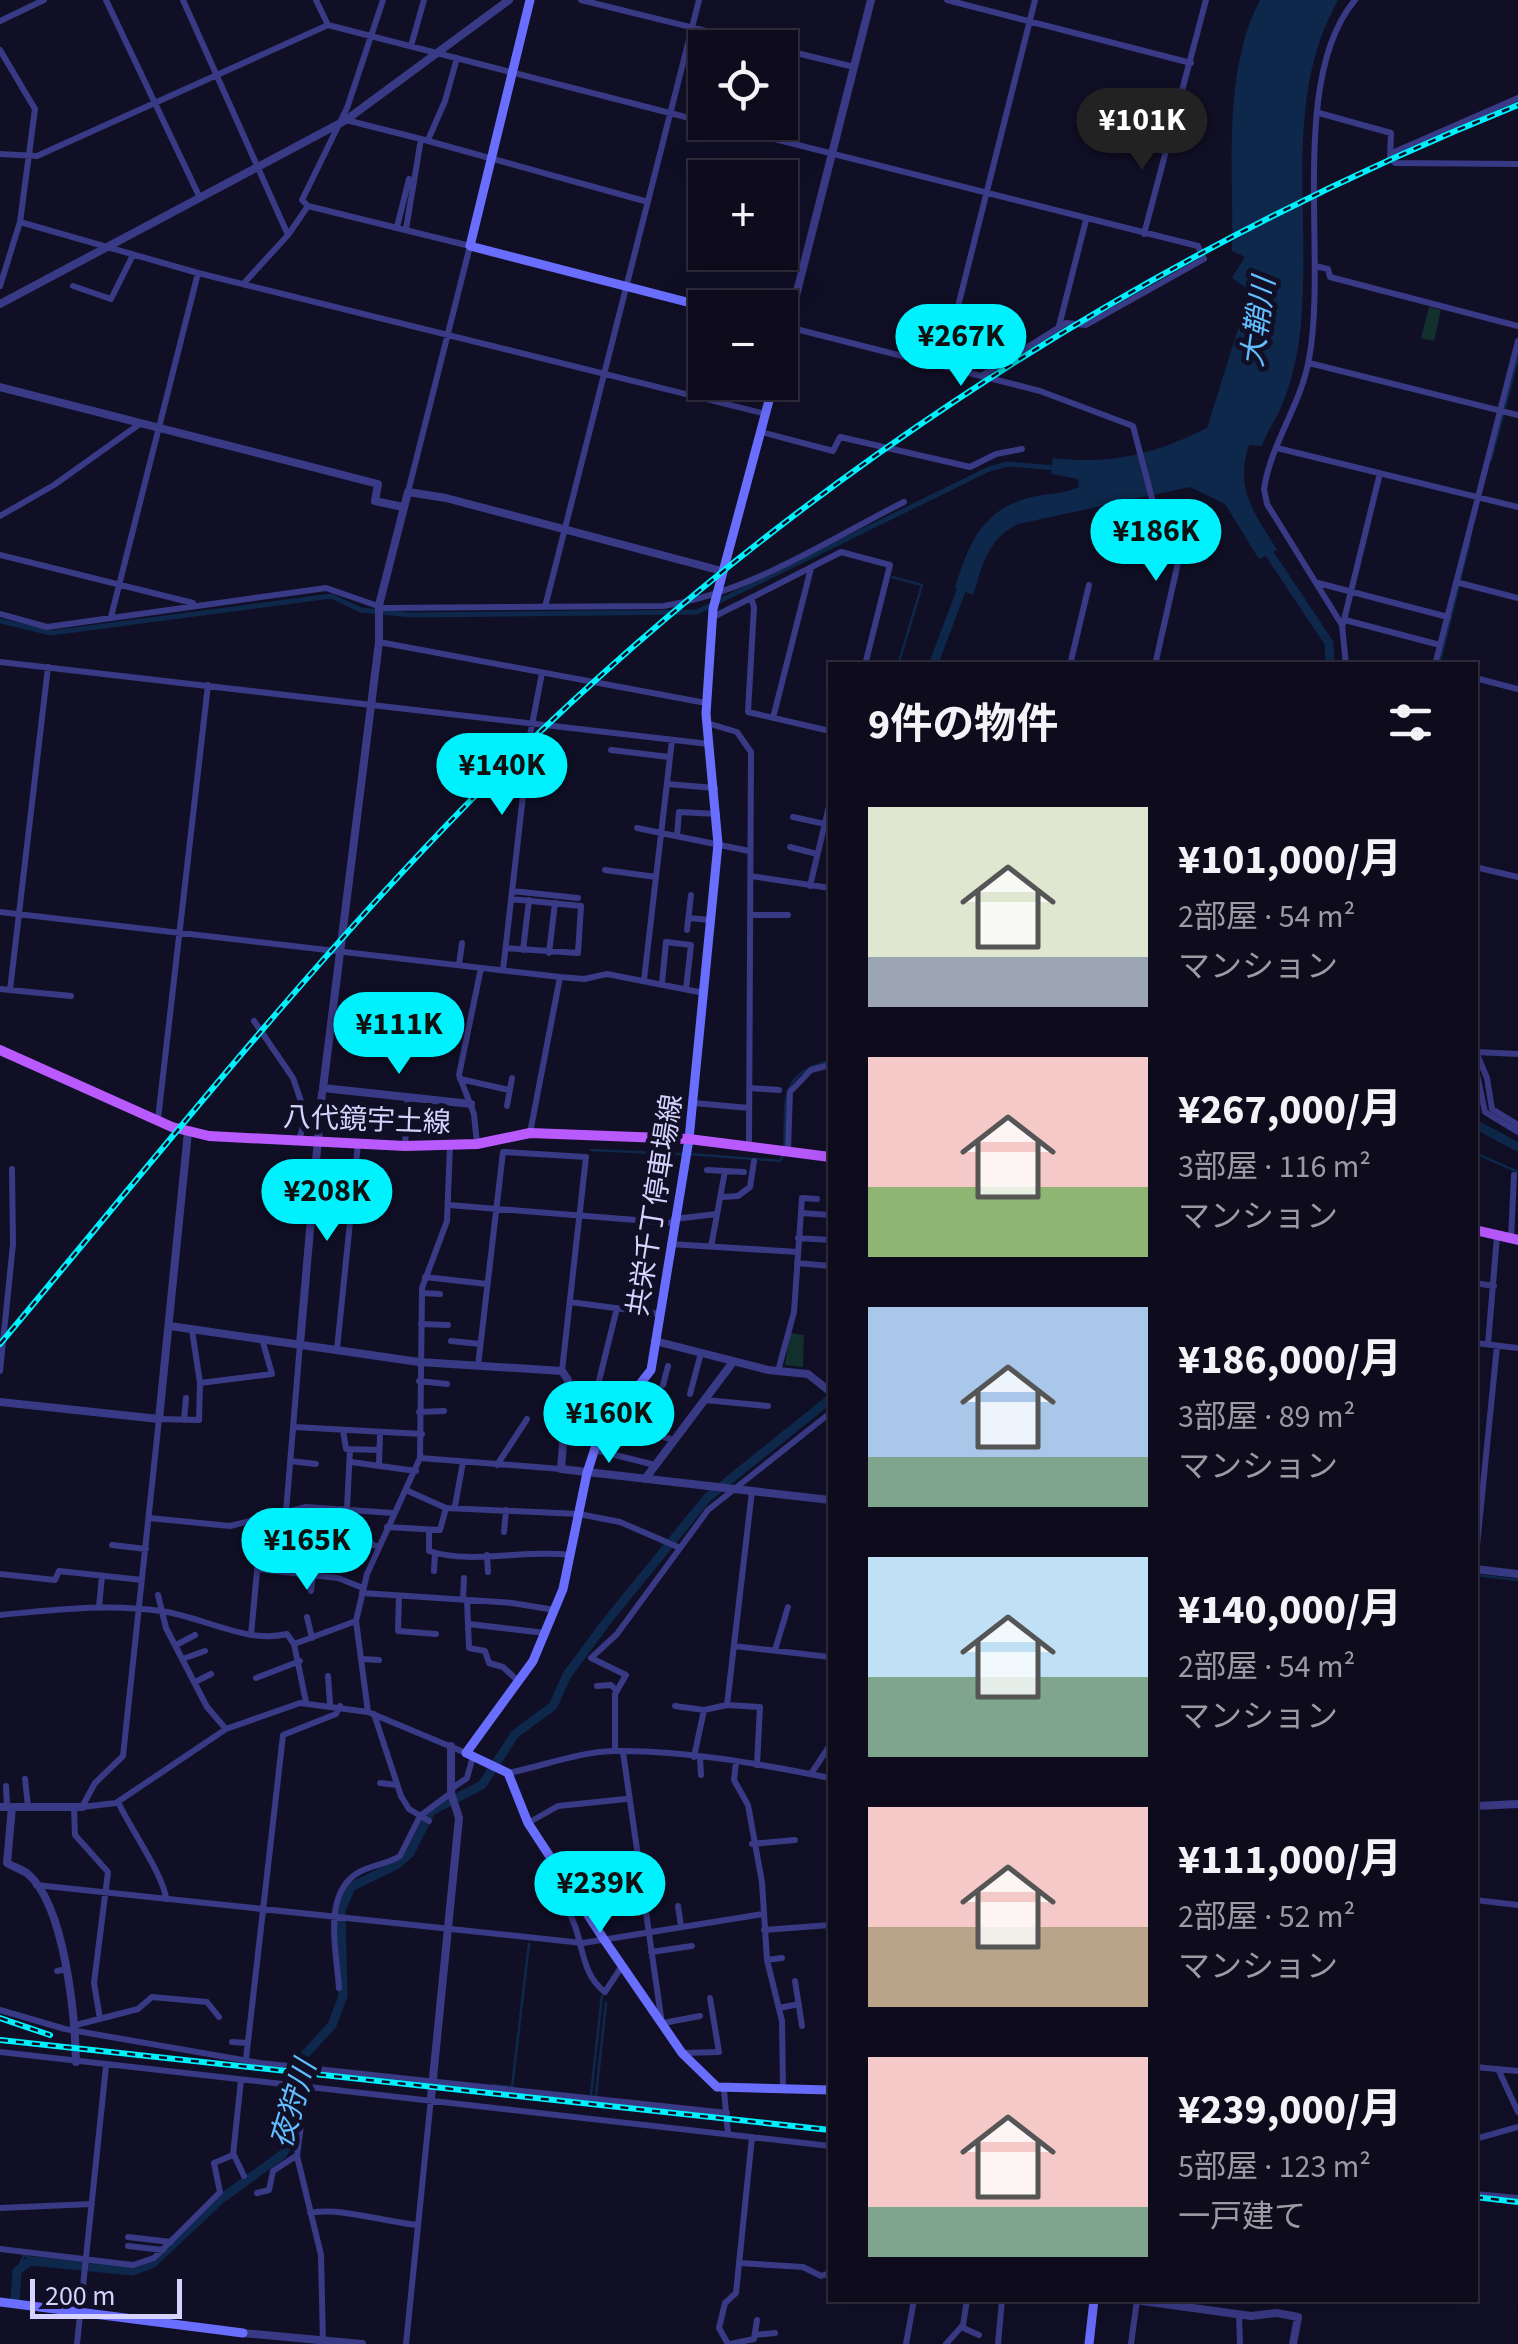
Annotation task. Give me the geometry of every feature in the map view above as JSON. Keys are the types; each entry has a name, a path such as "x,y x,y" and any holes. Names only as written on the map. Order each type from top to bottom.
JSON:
{"main road":[{"path":"530,0 470,246 688,302"},
{"name":"共栄千丁停車場線","path":"470,1755 518,1681 555,1610 594,1450 605,1427 651,1370 694,1102 718,844 706,703 712,613 770,400"},
{"name":"八代鏡宇土線","path":"0,1050 188,1132 405,1146 477,1144 530,1133 750,1144 828,1157"},
{"path":"1478,1231 1514,1239"},
{"path":"470,1755 505,1772 528,1823 682,2053 724,2090 828,2090"},
{"path":"0,2302 80,2316 242,2332"},
{"path":"1089,2344 1093,2302"}],"street":[{"path":"0,21 44,0"},
{"path":"106,0 200,198"},
{"path":"184,0 261,167 288,236"},
{"path":"316,0 328,25"},
{"path":"382,0 344,120 308,182 302,200 308,206 470,246 378,605 379,642 323,1088 471,1104"},
{"path":"411,46 424,0"},
{"path":"0,304 344,120 508,0"},
{"path":"581,0 704,30"},
{"path":"545,607 699,0"},
{"path":"794,290 871,0"},
{"path":"946,0 1191,62"},
{"path":"943,366 1035,0"},
{"path":"1144,234 1206,0"},
{"path":"1355,0 1327,51 1319,113 1316,266 1309,363 1266,478 1265,497 1344,623 1440,645"},
{"path":"0,154 28,155 328,25 688,118"},
{"path":"0,50 36,110 20,222 0,286"},
{"path":"798,53 854,67"},
{"path":"401,228 423,139 446,101 457,58"},
{"path":"1390,153 1518,98"},
{"path":"1319,113 1391,133 1390,153 1395,163 1518,164"},
{"path":"344,120 648,202"},
{"path":"777,140 1198,246 1204,259 1086,324 1066,322 982,376"},
{"path":"245,282 288,236 308,206"},
{"path":"1059,327 1086,220"},
{"path":"20,222 198,274 245,282 766,414"},
{"path":"73,286 111,299 133,255"},
{"path":"1316,266 1328,268 1330,277 1518,326"},
{"path":"112,617 198,274"},
{"path":"798,330 1065,398 1082,409 1127,422 1138,433 1155,510 1180,536 1182,545 1156,662"},
{"path":"1436,662 1518,341"},
{"path":"1309,363 1518,415"},
{"path":"0,387 378,484 375,500 404,507"},
{"path":"0,516 54,485 140,423"},
{"path":"761,432 833,451 840,436 970,467 996,454 1022,449"},
{"path":"1277,448 1518,508"},
{"path":"1346,662 1344,623 1380,473"},
{"path":"408,492 446,498 722,572"},
{"path":"0,614 47,627 326,588 378,605 663,606 716,595 904,502"},
{"path":"712,613 751,598 841,552 890,566 865,662"},
{"path":"0,555 198,605"},
{"path":"773,718 812,567"},
{"path":"1318,582 1448,617"},
{"path":"1458,583 1518,598"},
{"path":"1071,662 1090,586"},
{"path":"751,598 754,607 748,712 828,731"},
{"path":"379,642 706,703"},
{"path":"0,662 709,744"},
{"path":"10,990 48,667"},
{"path":"503,970 532,724 542,673"},
{"path":"1478,679 1518,689"},
{"path":"158,1120 208,685"},
{"path":"707,722 738,732 749,744 750,1144"},
{"path":"644,980 672,740"},
{"path":"611,750 670,757"},
{"path":"667,784 716,788"},
{"path":"810,886 828,809"},
{"path":"677,836 680,812 718,814"},
{"path":"793,817 824,824"},
{"path":"636,828 748,851"},
{"path":"790,848 818,854"},
{"path":"1478,869 1518,878"},
{"path":"606,870 656,877"},
{"path":"751,876 828,888"},
{"path":"512,894 578,898"},
{"path":"506,948 578,953 583,908 512,894"},
{"path":"687,930 692,896"},
{"path":"523,950 529,900"},
{"path":"549,953 555,903"},
{"path":"0,912 584,980 607,974 704,992"},
{"path":"751,914 788,915"},
{"path":"689,918 710,920"},
{"path":"662,984 666,942 690,944 686,989"},
{"path":"459,965 462,943"},
{"path":"477,1144 471,1104 460,1079 482,968"},
{"path":"530,1133 560,977"},
{"path":"0,989 71,996"},
{"path":"254,1021 293,1078 306,1116 299,1140"},
{"path":"1478,1051 1518,1054"},
{"path":"1478,1056 1487,1078 1492,1110 1518,1128"},
{"path":"785,1150 790,1092 798,1079 828,1066"},
{"path":"507,1106 512,1078"},
{"path":"460,1079 509,1090"},
{"path":"1478,1079 1485,1112 1518,1128"},
{"path":"750,1088 779,1090"},
{"path":"286,1512 322,1093"},
{"path":"405,1146 408,1097"},
{"path":"694,1102 749,1108"},
{"path":"100,2019 94,1983 108,1869 74,1835 78,1807 95,1783 123,1756 188,1132"},
{"path":"337,1349 358,1143"},
{"path":"424,1819 404,1804 371,1713 356,1621 379,1547 420,1458 422,1293 443,1238 449,1205 450,1146"},
{"path":"478,1366 503,1151 585,1155 562,1372 567,1390 561,1469"},
{"path":"721,1198 738,1196 750,1187 754,1161"},
{"path":"0,1371 10,1274 12,1169"},
{"path":"707,1170 744,1172"},
{"path":"712,1247 725,1171"},
{"path":"1514,1175 1514,1239"},
{"path":"778,1371 794,1312 802,1196 817,1198"},
{"path":"449,1205 674,1221 717,1214"},
{"path":"801,1213 828,1215"},
{"path":"1488,1344 1497,1235"},
{"path":"798,1238 828,1240"},
{"path":"670,1244 798,1252"},
{"path":"797,1263 828,1266"},
{"path":"0,1272 10,1274"},
{"path":"425,1277 487,1284"},
{"path":"1478,1283 1494,1286"},
{"path":"422,1293 440,1294"},
{"path":"570,1302 660,1314"},
{"path":"596,1394 616,1308"},
{"path":"420,1324 448,1325"},
{"path":"170,1326 419,1362 562,1372"},
{"path":"0,1402 199,1420 200,1383 192,1330"},
{"path":"200,1383 272,1374 262,1339"},
{"path":"451,1341 480,1344"},
{"path":"656,1341 733,1362 808,1374 828,1391"},
{"path":"1478,1343 1518,1348"},
{"path":"1478,1539 1498,1346"},
{"path":"690,1394 701,1353"},
{"path":"645,1479 733,1362"},
{"path":"651,1370 667,1370 663,1384"},
{"path":"418,1381 447,1384"},
{"path":"567,1390 630,1400"},
{"path":"184,1420 186,1398"},
{"path":"704,1400 768,1406"},
{"path":"420,1412 444,1412"},
{"path":"700,2016 662,2024 619,1752 617,1690 626,1675 591,1658 617,1634 677,1547 708,1510 828,1415"},
{"path":"497,1465 527,1419"},
{"path":"294,1426 422,1434"},
{"path":"343,1430 350,1462 340,1532 379,1547"},
{"path":"647,1432 674,1440"},
{"path":"379,1464 380,1433"},
{"path":"350,1450 379,1450"},
{"path":"594,1450 655,1465"},
{"path":"420,1458 561,1469 828,1500"},
{"path":"290,1461 316,1464"},
{"path":"350,1462 416,1471"},
{"path":"388,1527 442,1529 463,1462"},
{"path":"408,1491 450,1507 578,1514 620,1522 677,1547"},
{"path":"728,1705 752,1491"},
{"path":"149,1518 230,1526 306,1507 393,1513"},
{"path":"504,1532 506,1510"},
{"path":"520,1511 520,1525"},
{"path":"251,1635 262,1518"},
{"path":"429,1530 429,1549 448,1558 571,1555"},
{"path":"112,1544 146,1548"},
{"path":"434,1571 435,1553"},
{"path":"487,1555 488,1572"},
{"path":"1478,1568 1518,1574"},
{"path":"258,1569 313,1576 399,1596 555,1610"},
{"path":"0,1574 55,1580 59,1571 142,1580"},
{"path":"99,1607 102,1576"},
{"path":"311,1591 313,1576"},
{"path":"464,1578 467,1652 485,1651 489,1663 503,1667 518,1681"},
{"path":"158,1596 166,1628 226,1728"},
{"path":"399,1596 398,1631 436,1634"},
{"path":"0,1615 99,1607 140,1609 164,1611 268,1640 288,1634 300,1661 306,1702"},
{"path":"774,1650 788,1607"},
{"path":"308,1617 312,1638"},
{"path":"294,1644 356,1621"},
{"path":"468,1624 545,1633"},
{"path":"178,1644 195,1635"},
{"path":"734,1646 828,1657"},
{"path":"185,1658 205,1651"},
{"path":"362,1659 379,1660"},
{"path":"256,1678 300,1661"},
{"path":"195,1682 211,1674"},
{"path":"328,1676 330,1704"},
{"path":"598,1686 611,1685 617,1690"},
{"path":"6,1806 78,1807 118,1802 226,1728 306,1702 371,1713 470,1755 468,1778 424,1819 400,1856 348,1882 336,1902 338,1988"},
{"path":"675,1706 704,1710 728,1705 760,1707 757,1765"},
{"path":"283,1735 336,1714 340,1706"},
{"path":"701,1775 697,1757 704,1710"},
{"path":"246,2060 283,1735 278,1723"},
{"path":"406,2344 459,1818 451,1792 451,1746"},
{"path":"811,1774 828,1748"},
{"path":"505,1772 559,1759 619,1752 697,1757 828,1778"},
{"path":"736,1762 734,1780 748,1805 752,1844 762,1882 767,1960 784,2040 783,2090"},
{"path":"26,1779 28,1806"},
{"path":"380,1783 397,1785"},
{"path":"6,1786 7,1863 26,1872 36,1886 62,1943 76,2028 76,2062"},
{"path":"528,1823 558,1806 626,1800"},
{"path":"118,1802 142,1852 164,1880 166,1899"},
{"path":"1478,1806 1518,1804"},
{"path":"752,1844 795,1840"},
{"path":"36,1886 583,1943 762,1914"},
{"path":"1478,1900 1518,1905"},
{"path":"678,1906 682,1926"},
{"path":"566,1907 583,1943 587,1971 603,1991 622,1966"},
{"path":"764,1930 828,1925"},
{"path":"651,1952 692,1946"},
{"path":"767,1960 782,1958"},
{"path":"57,1971 68,1969"},
{"path":"795,1981 802,2026"},
{"path":"76,2028 138,2008 152,1997 207,2002 218,2017"},
{"path":"682,2053 719,2052 710,1998"},
{"path":"778,2008 799,2004"},
{"path":"0,2010 76,2028 293,2067 727,2114"},
{"path":"232,2042 248,2043"},
{"path":"0,2052 594,2116 668,2131 828,2146"},
{"path":"78,2344 106,2066"},
{"path":"1478,2066 1518,2071"},
{"path":"1498,2069 1518,2112"},
{"path":"242,2080 233,2155 244,2176"},
{"path":"305,2087 293,2157 322,2258 323,2342"},
{"path":"724,2090 728,2134"},
{"path":"1478,2138 1518,2127"},
{"path":"752,2138 736,2293 725,2302 719,2328 729,2344 751,2340 756,2320"},
{"path":"0,2249 85,2263 138,2265 164,2250 220,2192 215,2161 233,2155"},
{"path":"257,2193 269,2190 274,2171 293,2157"},
{"path":"1478,2194 1518,2198"},
{"path":"0,2208 92,2204"},
{"path":"310,2214 333,2210 365,2220 418,2225"},
{"path":"164,2250 128,2242 171,2242"},
{"path":"739,2263 804,2268 821,2276 828,2274"},
{"path":"906,2344 914,2302"},
{"path":"946,2344 961,2327 966,2302"},
{"path":"998,2344 1002,2302"},
{"path":"1130,2344 1136,2302"},
{"path":"1150,2302 1298,2317 1293,2344"},
{"path":"1215,2302 1221,2312"},
{"path":"1221,2312 1226,2302"},
{"path":"1240,2314 1244,2339"},
{"path":"961,2327 979,2335"},
{"path":"242,2332 362,2344"},
{"path":"755,2335 775,2332"}],"green space":[{"path":"1429,307 1441,310 1434,341 1421,338"},
{"path":"790,1333 804,1335 803,1367 785,1365"}],"water":[{"path":"1260,0 1338,0 1311,73 1305,112 1302,308 1296,358 1280,410 1262,446 1249,445 1245,461 1249,500 1277,550 1259,559 1225,504 1190,487 1018,524 993,545 973,595 955,588 972,543 989,519 1015,503 1079,487 1078,479 1051,474 1053,458 1094,460 1132,455 1169,445 1207,428 1250,291 1232,278 1245,257 1232,251 1232,123 1240,59"}],"waterway":[{"path":"1491,460 1518,357"},
{"path":"0,621 51,633 331,596 361,610 412,615 697,612 989,469 1008,464 1055,468"},
{"path":"1440,662 1470,540"},
{"name":"大鞘川","path":"1265,547 1329,643 1330,662"},
{"path":"892,577 922,585 899,662"},
{"name":"夜狩川","path":"934,662 964,583"},
{"path":"784,1148 786,1104 793,1082 800,1074 828,1062"},
{"name":"大鞘川","path":"1478,1126 1518,1147"},
{"path":"591,1150 681,1154"},
{"path":"689,1154 780,1161 783,1156"},
{"path":"1478,1154 1518,1172"},
{"name":"夜狩川","path":"15,2300 17,2271 30,2261 132,2271 152,2264 221,2199 283,2154 291,2138 301,2059 332,2025 343,1996 341,1910 351,1887 396,1865 410,1853 431,1811 482,1785 515,1734 553,1706 567,1675 707,1498 828,1401"},
{"path":"1478,1575 1518,1580"},
{"path":"492,2085 512,2087 529,1944"},
{"path":"591,2094 602,1996"},
{"path":"596,2095 606,2003"},
{"path":"17,2271 24,2255 39,2261"}],"railway":[{"path":"0,1344 230,1068 408,866 584,691 703,587 828,490 958,399 1092,315 1231,238 1373,168 1518,105"},
{"path":"0,2018 50,2035"},
{"path":"0,2040 828,2130"},
{"path":"1478,2197 1518,2202"}]}
